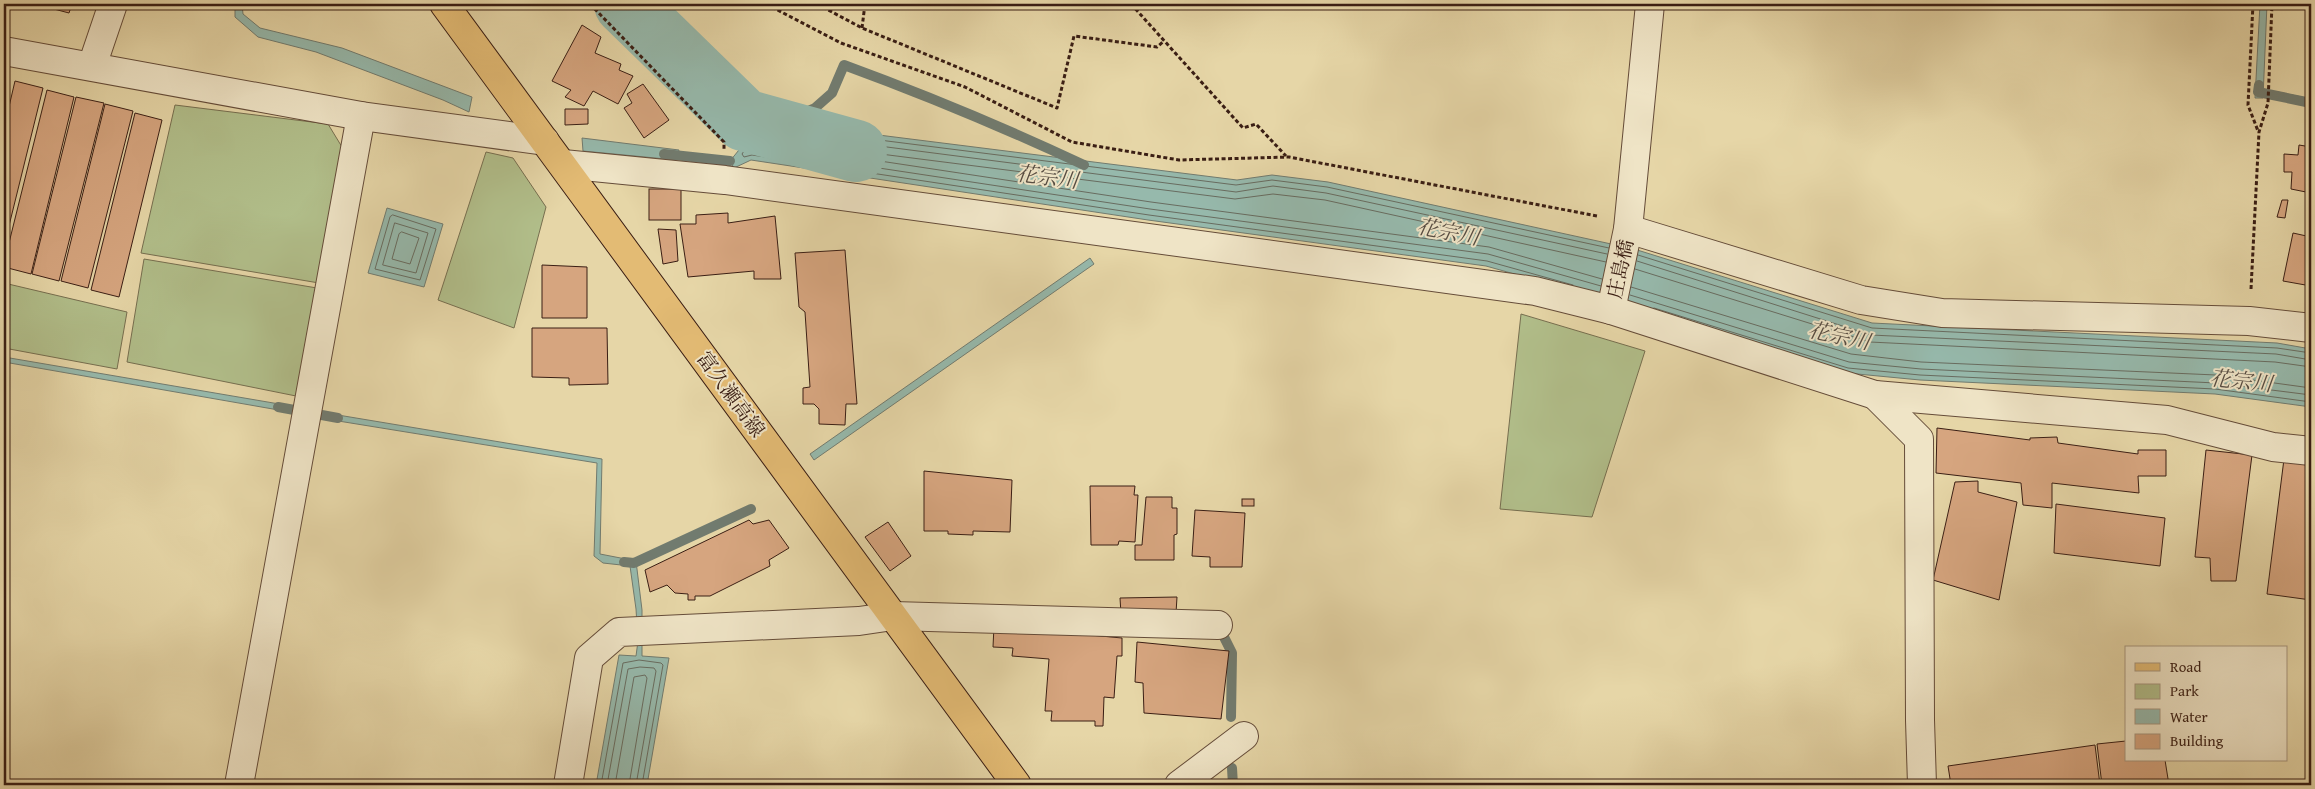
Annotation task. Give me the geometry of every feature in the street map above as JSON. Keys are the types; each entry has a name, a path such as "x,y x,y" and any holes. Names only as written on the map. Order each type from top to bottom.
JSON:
{"main road":[{"name":"富久瀬高線","path":"444,4 1017,785"}],"street":[{"path":"92,66 113,4"},
{"name":"庄島橋","path":"1612,310 1628,228 1650,4"},
{"path":"4,51 361,116 545,141"},
{"path":"239,785 361,116"},
{"path":"562,164 725,180 1535,291 1612,310 1875,395 2167,420 2273,447 2311,451"},
{"path":"1628,228 1861,300 1942,313 2249,321 2311,328"},
{"path":"1875,395 1919,439 1922,785"},
{"path":"568,785 589,658 618,632 859,621 893,616 1218,625"},
{"path":"1179,785 1244,736"}],"path":[{"path":"590,4 724,142 725,180"},
{"path":"766,4 842,43 965,87 1072,142 1179,160 1286,157 1598,216 1628,228"},
{"path":"817,4 862,28 1057,108 1074,36 1157,47 1164,41"},
{"path":"862,28 865,4"},
{"path":"1131,4 1242,128 1256,124 1286,157"},
{"path":"2253,4 2248,105 2259,132"},
{"path":"2249,321 2259,132 2268,104 2272,4"}],"green space":[{"path":"175,105 328,124 342,147 319,283 141,253"},
{"path":"486,152 513,158 546,207 514,328 438,300"},
{"path":"144,259 317,288 296,396 127,362"},
{"path":"4,283 127,312 117,369 4,348"},
{"path":"1521,314 1645,351 1592,517 1500,509"}],"water":[{"path":"235,4 242,4 243,14 260,28 342,48 472,97 469,112 443,100 316,52 258,37 235,17"},
{"path":"611,4 653,4 747,91 781,117 738,139"},
{"path":"2260,4 2267,4 2263,98 2255,98"},
{"path":"2278,92 2311,99 2311,107 2275,99"},
{"path":"783,123 1237,180 1272,175 1328,182 1634,249 1872,323 2277,343 2311,349 2311,407 2215,394 1920,380 1847,373 1678,320 1486,266 1148,220 751,160 734,168 730,161 743,145"},
{"path":"582,138 679,150 676,160 583,151"},
{"path":"387,208 443,224 424,287 368,273"},
{"path":"1090,258 1094,264 814,460 810,454"},
{"path":"4,357 291,406 290,412 4,362"},
{"path":"326,413 602,459 600,554 636,561 642,610 642,656 669,658 647,785 596,785 619,655 636,656 638,641 630,566 603,563 594,556 597,463 326,419"}],"building":[{"path":"35,4 72,4 69,13"},
{"path":"582,25 601,37 595,53 621,64 619,70 633,76 618,104 593,91 584,106 565,97 571,90 552,81"},
{"path":"15,81 43,88 4,246 4,128"},
{"path":"643,84 669,120 644,138 624,108 632,103 627,94"},
{"path":"47,90 74,97 31,274 4,267 4,263"},
{"path":"76,97 104,103 59,281 32,274"},
{"path":"105,104 133,111 88,288 61,281"},
{"path":"565,109 588,109 588,124 565,125"},
{"path":"135,113 162,120 119,297 91,290"},
{"path":"2299,145 2311,147 2311,193 2291,189 2292,172 2284,172 2284,154 2298,155"},
{"path":"649,189 681,189 681,220 649,220"},
{"path":"2282,200 2288,200 2285,218 2277,217"},
{"path":"728,213 728,223 775,216 781,279 754,279 754,271 688,277 680,224 696,224 696,215"},
{"path":"658,229 676,230 678,261 663,264"},
{"path":"2293,233 2311,237 2311,286 2283,281"},
{"path":"845,250 857,404 846,404 845,425 819,424 819,409 814,404 803,404 803,388 810,387 805,312 799,307 795,253"},
{"path":"542,265 587,267 587,318 542,318"},
{"path":"532,328 607,328 608,384 569,385 569,378 532,377"},
{"path":"1937,428 2030,440 2030,438 2057,437 2058,443 2138,454 2138,450 2166,450 2166,476 2138,476 2139,493 2052,483 2052,508 2023,505 2021,483 1936,473"},
{"path":"2206,450 2252,455 2236,581 2211,581 2210,558 2195,557"},
{"path":"2284,459 2311,462 2311,600 2267,594"},
{"path":"924,471 1012,480 1010,532 973,531 973,535 948,534 948,531 924,531"},
{"path":"1978,481 1978,492 2017,502 1999,600 1933,580 1955,482"},
{"path":"1090,486 1135,486 1134,495 1138,495 1135,542 1119,541 1118,545 1091,545"},
{"path":"1146,497 1172,497 1172,508 1177,508 1174,560 1135,560 1135,545 1142,545"},
{"path":"1242,499 1254,499 1254,506 1242,506"},
{"path":"2056,504 2165,518 2160,566 2054,553"},
{"path":"1195,510 1245,513 1242,567 1210,567 1210,557 1192,556"},
{"path":"749,520 753,524 769,520 789,548 769,560 770,566 710,596 695,596 695,600 688,600 688,594 675,593 667,585 650,592 645,570"},
{"path":"888,522 911,556 890,571 865,537"},
{"path":"1177,597 1176,613 1121,614 1120,598"},
{"path":"994,626 1122,638 1122,656 1117,656 1114,698 1104,697 1103,726 1095,726 1095,721 1051,721 1052,711 1045,711 1049,659 1012,656 1013,648 993,647"},
{"path":"1137,642 1229,651 1221,719 1144,713 1143,683 1135,682"},
{"path":"2125,741 2125,762 2165,762 2169,785 2102,785 2097,744"},
{"path":"2095,745 2100,785 1951,785 1948,766"}],"waterway":[{"name":"花宗川","path":"625,4 744,120 856,151"},
{"path":"769,127 815,108 832,93 844,65 965,112 1084,165"},
{"path":"2259,85 2258,92 2311,103"},
{"path":"664,154 730,161"},
{"path":"278,407 338,418"},
{"path":"624,562 634,563 751,509"},
{"path":"1223,635 1232,653 1231,717"},
{"path":"1232,768 1233,785"}]}
